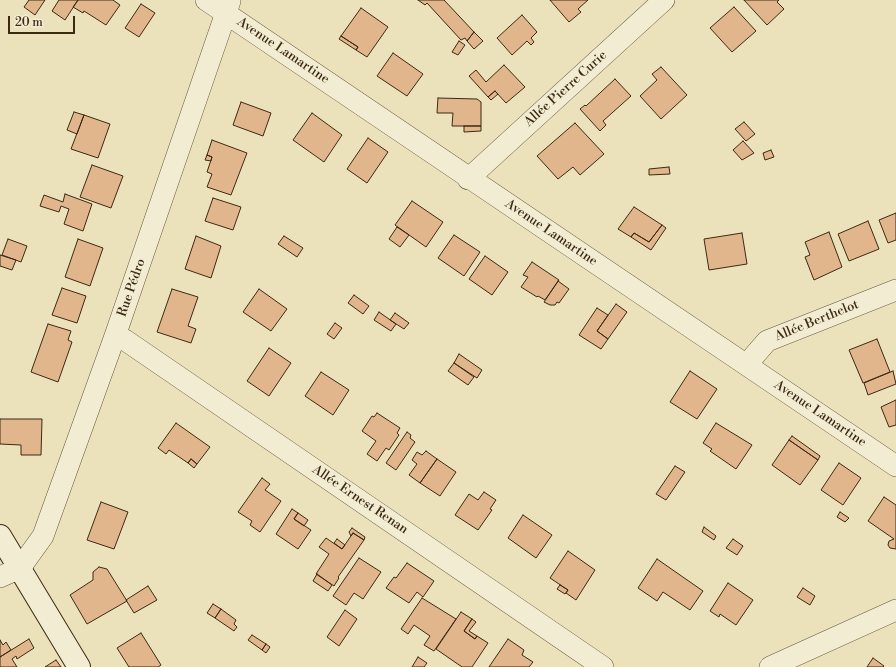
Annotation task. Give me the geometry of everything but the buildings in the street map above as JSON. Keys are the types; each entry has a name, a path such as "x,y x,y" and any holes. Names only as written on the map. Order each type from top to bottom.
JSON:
{"street":[{"name":"Avenue Lamartine","path":"206,0 228,7 265,38 468,178 747,364 896,466"},
{"name":"Allée Pierre Curie","path":"468,178 664,0"},
{"name":"Rue Pédro","path":"20,568 44,536 115,336 228,7"},
{"name":"Allée Berthelot","path":"747,364 767,341 896,290"},
{"name":"Allée Ernest Renan","path":"115,336 125,340 602,667"},
{"path":"0,536 79,667"},
{"path":"0,577 20,568"},
{"path":"770,667 896,610"}]}
